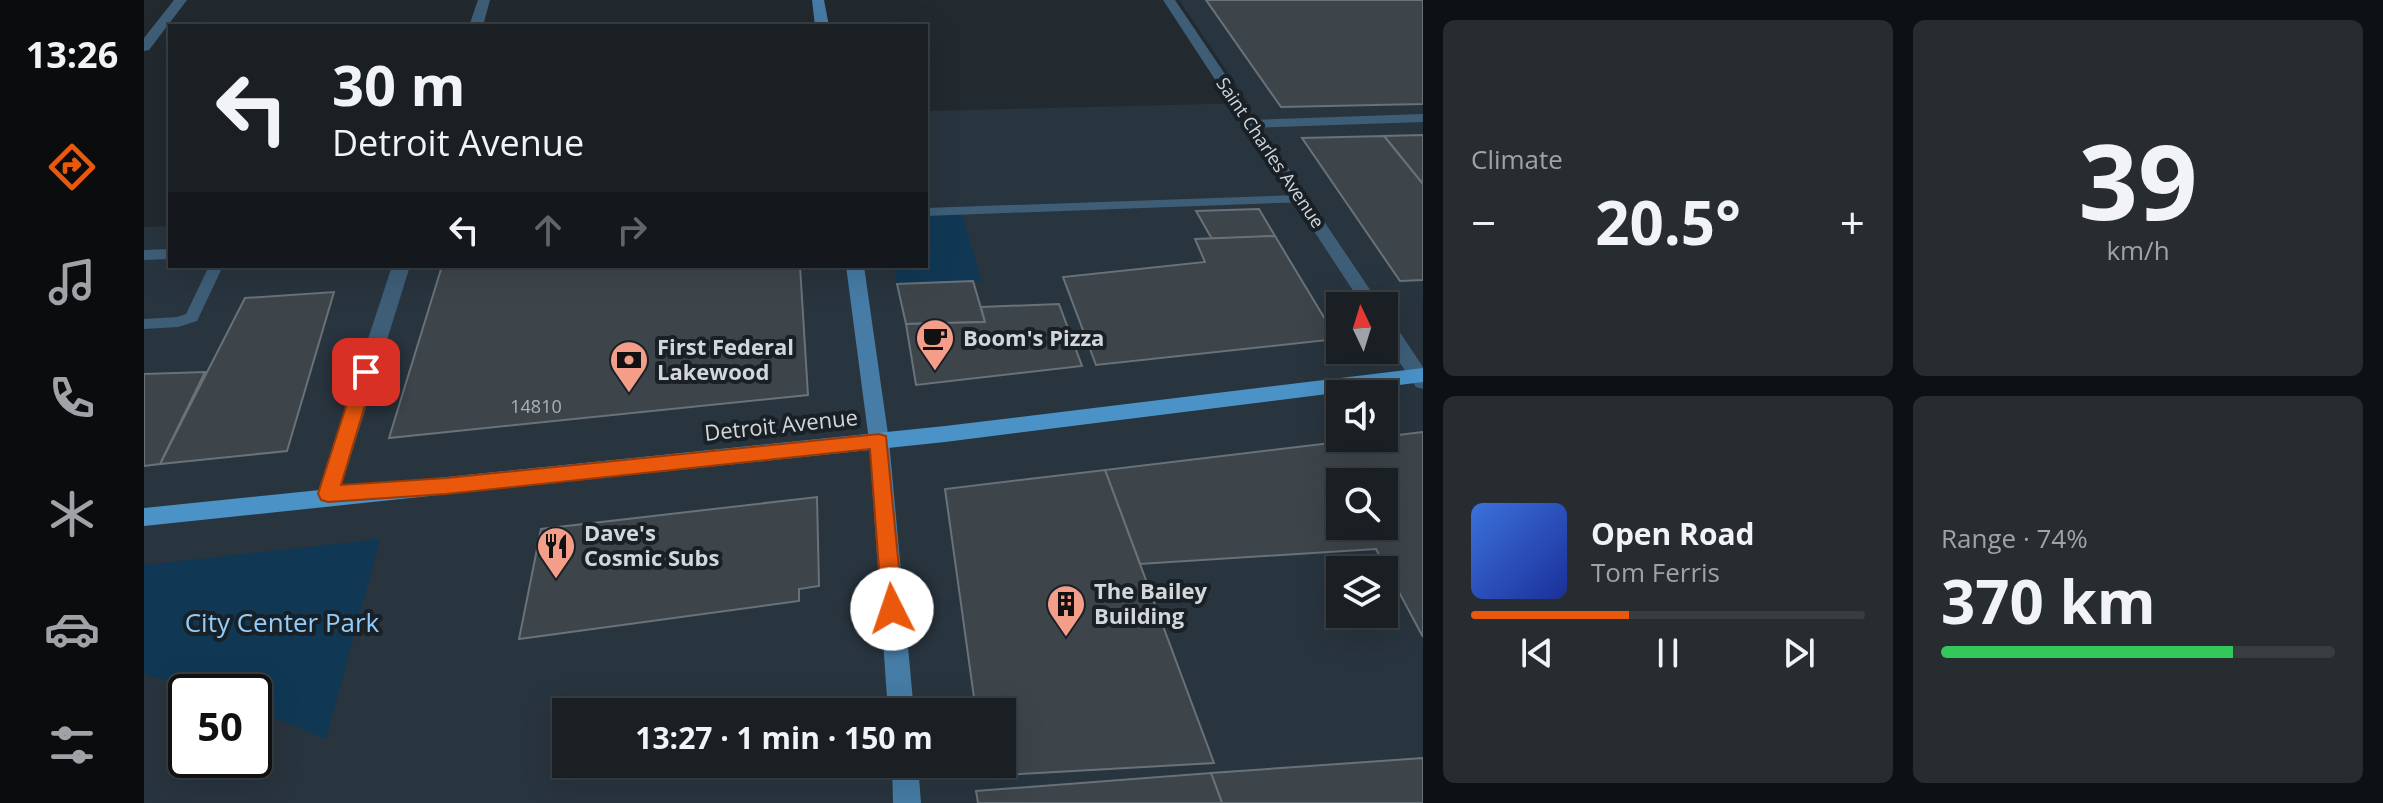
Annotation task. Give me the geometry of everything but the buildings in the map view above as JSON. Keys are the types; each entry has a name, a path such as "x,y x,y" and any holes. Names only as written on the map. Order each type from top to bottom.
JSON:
{"main road":[{"path":"818,0 822,24"},
{"path":"855,268 879,441 900,698"},
{"name":"Detroit Avenue","path":"144,517 328,494 446,486 879,441 1421,378"},
{"path":"906,778 907,803"}],"street":[{"path":"144,47 181,0"},
{"path":"477,24 484,0"},
{"name":"Saint Charles Avenue","path":"1169,0 1363,292"},
{"path":"328,494 400,268"},
{"path":"1398,344 1421,378"}],"lane":[{"path":"1251,124 1423,118"},
{"path":"928,212 1301,199"},
{"path":"144,255 168,254"},
{"path":"144,324 178,322 192,317 215,268"}],"shaded area":[{"path":"1179,0 1423,0 1423,803 144,803 144,227 168,226 168,268 928,268 928,111 1248,103"}],"green space":[{"path":"962,214 981,281 897,284 894,268 928,268 928,215"},
{"name":"City Center Park","path":"380,539 326,739 272,716 272,674 168,674 168,680 144,674 144,565"}],"place":[{"name":"Boom's Pizza","path":"935,372"},
{"name":"First Federal Lakewood","path":"629,394"},
{"name":"Dave's Cosmic Subs","path":"556,580"},
{"name":"The Bailey Building","path":"1066,638"}],"route":[{"path":"366,372 328,494 446,486 879,441 892,609"}]}
